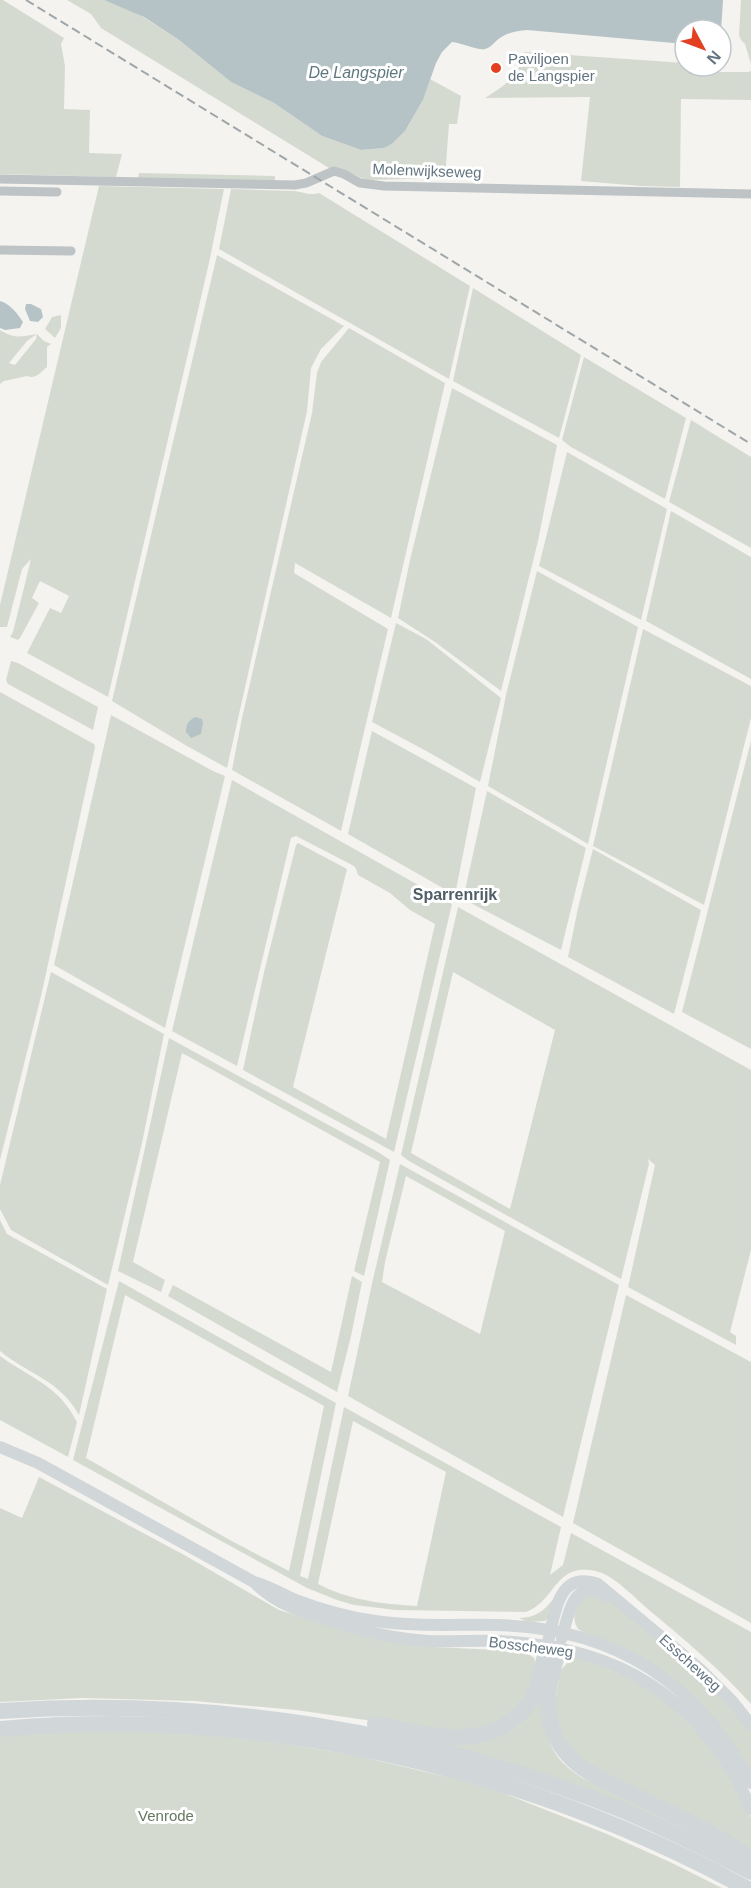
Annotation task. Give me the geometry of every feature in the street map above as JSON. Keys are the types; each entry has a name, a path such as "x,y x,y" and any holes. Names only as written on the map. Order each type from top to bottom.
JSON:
{"highway":[{"path":"248,1715 281,1711 332,1717 441,1736 461,1738 481,1736 501,1728 518,1716 531,1700 555,1638"},
{"path":"555,1638 548,1709 557,1742 569,1757 588,1772 700,1829 751,1858"},
{"path":"0,1711 161,1708 248,1715 372,1735 479,1761 550,1783 614,1807 698,1845 746,1883"},
{"path":"0,1729 121,1724 163,1725 251,1733 372,1751 467,1774 565,1807 746,1883"}],"main road":[{"name":"Bosscheweg","path":"0,1437 38,1463"},
{"name":"Bosscheweg","path":"0,1447 38,1463 254,1582 326,1610 377,1621 433,1625 499,1625 555,1638 610,1647 662,1676 705,1714 723,1736 751,1783"},
{"name":"Bosscheweg","path":"254,1582 272,1598 291,1608 376,1634 429,1641 555,1638 624,1669 646,1681 697,1723 730,1767 751,1809"},
{"name":"Esscheweg","path":"555,1638 576,1596 584,1591 599,1592 624,1606 700,1670 732,1701 751,1725"}],"street":[{"name":"Molenwijkseweg","path":"0,179 295,185 306,183 334,171 360,183 384,186 751,194"},
{"path":"0,179 0,184"},
{"path":"0,191 57,192"},
{"path":"0,250 71,251"}],"green space":[{"path":"0,0 64,38 61,44 65,66 64,109 90,110 89,153 122,154 116,177 0,174"},
{"path":"67,0 104,0 137,13 179,40 231,82 274,103 322,136 361,150 384,148 392,144 405,131 423,100 430,79 461,96 457,124 449,124 445,178 366,180 349,172 329,168 101,28 91,14"},
{"path":"741,0 751,0 751,64 745,44 739,35"},
{"path":"525,52 673,62 673,78 733,78 733,72 751,71 751,100 681,99 680,187 581,181 590,97 485,98 510,80"},
{"path":"139,173 275,176 275,182 138,178"},
{"path":"99,186 224,189 209,263 108,697 27,653 50,608 61,613 69,596 40,581 32,598 39,603 20,638 18,640 10,637 31,559 22,569 7,627 0,627 0,605"},
{"path":"231,189 319,193 470,286 449,379 219,249"},
{"path":"217,255 344,326 321,349 311,368 307,411 227,768 112,701"},
{"path":"473,288 581,355 559,438 453,381"},
{"path":"61,315 61,328 55,338 45,329 52,317"},
{"path":"349,328 445,383 391,618 295,563 294,573 388,629 341,831 232,770 312,413 317,373 321,362"},
{"path":"0,330 18,336 37,334 51,344 47,347 47,367 40,373 33,377 27,376 0,384","holes":["37,334 36,339 15,365 9,363 27,341"]},
{"path":"584,357 686,418 665,499 562,440"},
{"path":"452,388 557,445 538,541 501,691 435,642 398,618"},
{"path":"691,420 751,457 751,548 669,502"},
{"path":"567,452 667,509 641,620 539,566"},
{"path":"671,511 751,557 751,679 646,621"},
{"path":"537,571 638,627 588,844 488,786 506,695"},
{"path":"396,623 426,639 501,698 480,782 372,722"},
{"path":"643,629 751,686 751,718 704,905 593,846"},
{"path":"11,661 98,707 93,730 8,684 6,680"},
{"path":"0,692 94,744 95,747 42,992 0,1160"},
{"path":"111,715 225,776 165,1028 54,965"},
{"path":"372,731 476,788 455,895 348,834"},
{"path":"751,741 751,1049 682,1012"},
{"path":"232,780 452,904 394,1152 243,1070 264,972 298,843 347,869 293,1087 386,1139 435,924 410,910 390,893 358,875 354,866 296,836 291,838 237,1066 172,1031"},
{"path":"487,791 586,848 561,950 463,899"},
{"path":"593,849 701,910 674,1014 568,957"},
{"path":"458,907 751,1070 751,1250 730,1332 736,1336 736,1345 628,1287 655,1165 648,1159 649,1164 621,1279 401,1155","holes":["453,972 555,1030 510,1209 411,1153"]},
{"path":"51,972 164,1034 142,1143 108,1285 11,1230 0,1209 0,1185"},
{"path":"169,1038 390,1160 364,1276 354,1271 380,1162 182,1053 133,1262 165,1280 161,1292 118,1271"},
{"path":"400,1164 619,1285 563,1517 348,1396","holes":["406,1176 505,1231 480,1334 382,1282"]},
{"path":"0,1220 7,1234 107,1289 79,1415 63,1394 0,1351"},
{"path":"352,1276 362,1282 337,1392 168,1296 173,1285 331,1372"},
{"path":"119,1281 336,1403 300,1576 308,1579 344,1407 561,1527 550,1575 563,1565 571,1533 751,1632 751,1704 689,1644 620,1585 599,1572 579,1570 571,1573 564,1577 541,1602 526,1612 396,1610 354,1605 307,1588 73,1460","holes":["125,1295 324,1406 289,1571 86,1458","353,1421 446,1472 417,1606 366,1600 342,1594 318,1584"]},
{"path":"626,1295 751,1362 751,1623 573,1523"},
{"path":"0,1356 53,1391 70,1409 77,1422 68,1457 0,1420"},
{"path":"39,1477 186,1556 279,1610 387,1640 433,1647 524,1651 534,1658 536,1664 528,1694 505,1720 463,1734 296,1710 194,1701 82,1698 0,1702 0,1508 22,1518"},
{"path":"558,1593 545,1621 528,1622 519,1618 532,1616 542,1611"},
{"path":"583,1593 609,1600 701,1675 751,1731 751,1777 692,1696 578,1629 574,1615"},
{"path":"578,1656 647,1686 696,1726 744,1800 751,1818 751,1856 567,1753 554,1710 560,1671 570,1660"},
{"path":"541,1686 549,1740 561,1761 572,1771 717,1845 405,1735 475,1741"},
{"name":"Venrode","path":"94,1730 191,1733 280,1743 358,1756 464,1781 503,1793 607,1834 722,1888 0,1888 0,1735"}],"water":[{"name":"De Langspier","path":"104,0 723,0 722,18 673,18 673,43 527,30 506,34 485,49 452,42 442,52 436,63 423,100 405,131 392,144 384,148 361,150 322,136 274,103 231,82 179,40 144,17"},
{"path":"0,301 10,306 19,316 23,322 20,328 5,330 0,328"},
{"path":"26,304 41,309 43,317 38,322 30,321 25,309"},
{"path":"195,717 202,719 201,734 191,738 186,732 186,727"}],"railway":[{"path":"26,0 751,444"}],"place":[{"name":"Paviljoen de Langspier","path":"496,68"}],"district":[{"name":"Sparrenrijk","path":"455,894"}]}
